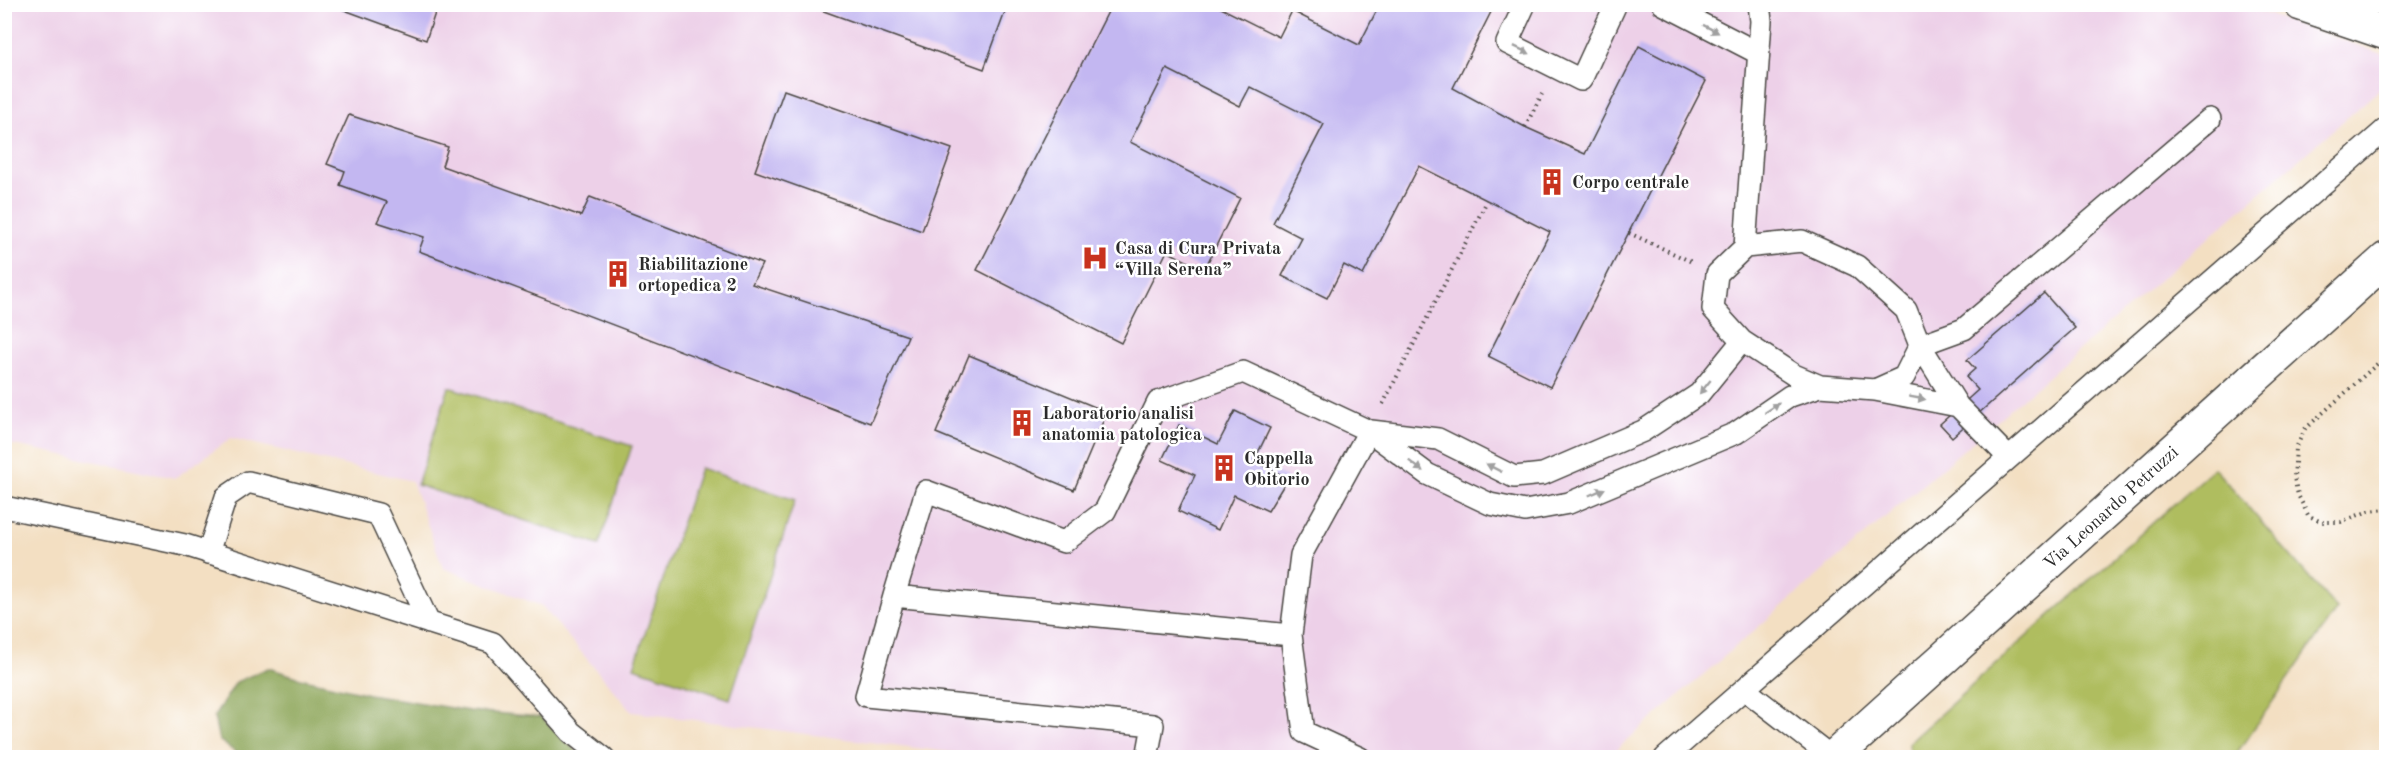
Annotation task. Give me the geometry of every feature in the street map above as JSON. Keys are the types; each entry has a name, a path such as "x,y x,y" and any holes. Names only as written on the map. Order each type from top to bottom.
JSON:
{"main road":[{"path":"2301,4 2386,33"},
{"name":"Via Leonardo Petruzzi","path":"1833,758 2386,259"}],"lane":[{"path":"1525,4 1508,43 1581,80 1616,4"},
{"path":"1663,4 1758,53"},
{"path":"1745,248 1761,21 1759,4"},
{"path":"1875,390 1904,377 1920,345 1964,329 2210,119"},
{"path":"1665,758 2386,129"},
{"path":"1958,406 1875,390 1820,386 1794,375 1742,341 1713,309 1717,274 1745,248 1802,241 1857,266 1906,310 1920,345 1958,406 2009,458"},
{"path":"1368,431 1438,439 1514,477 1543,474 1643,431 1699,394 1742,341"},
{"path":"1147,758 1153,725 866,696 926,491 1064,542 1105,511 1158,402 1243,372 1368,431 1427,474 1490,504 1525,512 1569,503 1736,433 1790,396 1820,386"},
{"path":"1360,758 1304,732 1291,635 1300,555 1368,431"},
{"path":"208,553 226,497 248,482 378,514 429,623"},
{"path":"4,507 185,545 493,643 571,732 604,758"},
{"path":"894,596 1291,635"},
{"path":"1744,689 1833,758"}],"path":[{"path":"1526,127 1555,67"},
{"path":"1368,431 1487,201"},
{"path":"1629,233 1717,274"},
{"path":"2386,356 2305,429 2296,448 2294,478 2298,495 2308,515 2321,522 2341,522 2369,511 2386,509"}],"shaded area":[{"name":"Casa di Cura Privata “Villa Serena”","path":"2238,4 2386,55 2386,84 1608,757 996,758 632,712 542,606 443,568 412,481 231,438 175,478 5,443 4,5"}],"green space":[{"path":"449,387 632,446 599,545 417,485"},
{"path":"700,468 795,500 730,699 634,667"},
{"path":"2214,468 2337,609 2234,757 1922,758 1910,753 1908,743"},
{"path":"268,668 369,694 469,711 541,717 582,757 242,757 219,740 214,717 236,682"}],"building":[{"path":"328,4 438,4 426,40"},
{"path":"820,4 1008,4 984,69 818,9"},
{"name":"Corpo centrale","path":"1112,4 1213,4 1279,37 1292,11 1359,45 1380,4 1495,4 1453,88 1525,127 1585,154 1639,46 1706,81 1550,387 1488,356 1550,232 1419,166 1363,275 1344,265 1327,298 1282,276 1302,238 1273,223 1324,124 1250,87 1240,106 1167,69 1130,142 1240,198 1204,270 1167,251 1121,343 977,270"},
{"path":"784,90 952,149 922,231 755,171"},
{"name":"Riabilitazione ortopedica 2","path":"349,115 448,147 442,166 581,216 590,197 762,264 752,284 908,336 870,423 419,251 424,237 377,222 387,202 340,185 345,171 327,164"},
{"path":"2044,293 2075,328 1952,437 1940,424 1978,390 1966,377 1975,369 1967,360"},
{"name":"Laboratorio analisi anatomia patologica","path":"969,355 1107,412 1074,490 936,433"},
{"name":"Cappella Obitorio","path":"1235,411 1270,428 1254,461 1288,478 1268,511 1234,495 1218,530 1178,511 1195,475 1162,460 1179,425 1218,444"}],"place":[{"name":"Corpo centrale","path":"1552,182"},
{"name":"Casa di Cura Privata “Villa Serena”","path":"1095,258"},
{"name":"Riabilitazione ortopedica 2","path":"618,274"},
{"name":"Laboratorio analisi anatomia patologica","path":"1022,423"},
{"name":"Cappella Obitorio","path":"1224,468"}]}
